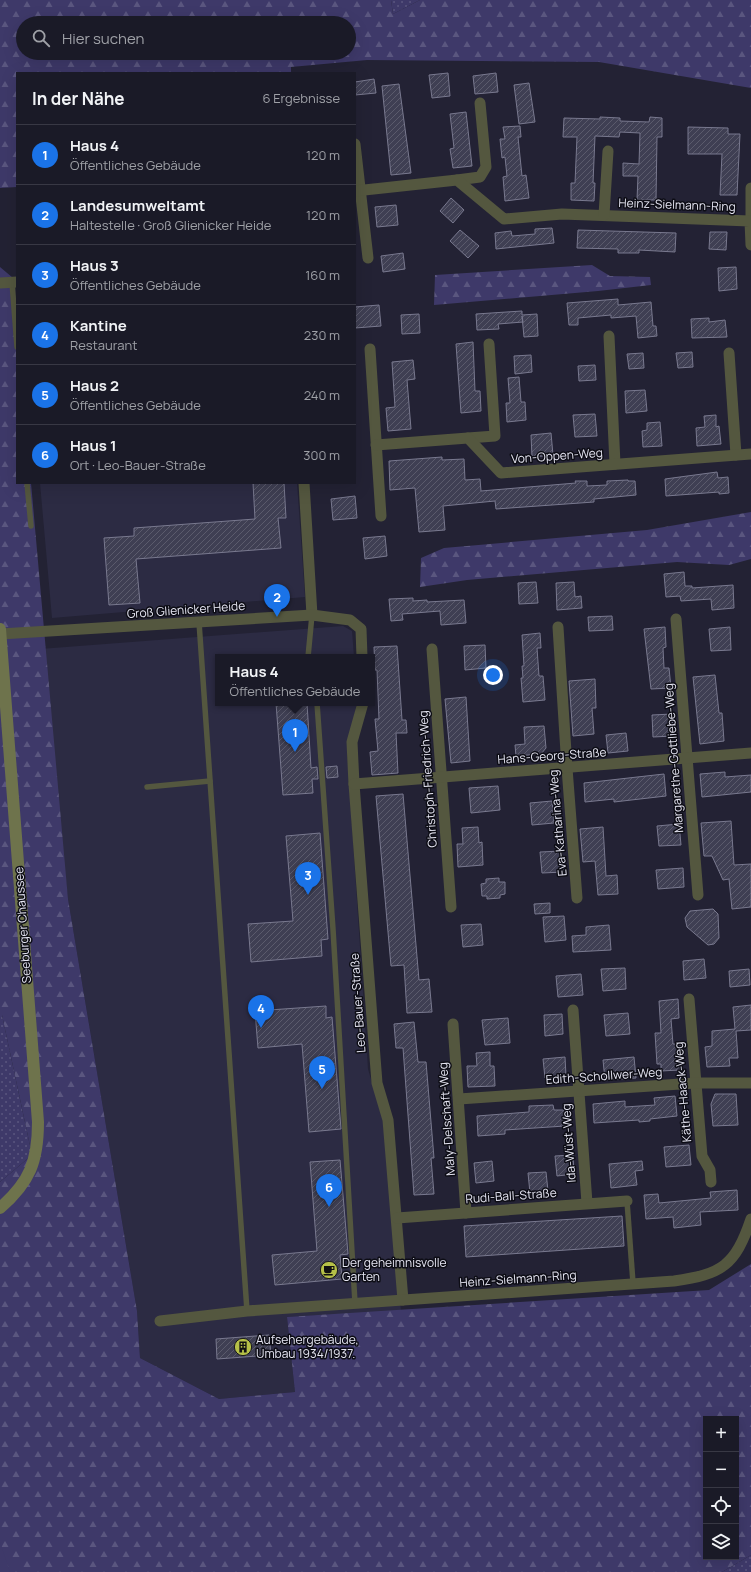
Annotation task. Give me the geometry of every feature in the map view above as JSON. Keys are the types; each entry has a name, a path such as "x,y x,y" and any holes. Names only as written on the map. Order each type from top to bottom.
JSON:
{"street":[{"path":"358,190 480,177 486,167 480,103"},
{"name":"Heinz-Sielmann-Ring","path":"604,215 608,151"},
{"path":"356,159 358,190 368,258"},
{"name":"Heinz-Sielmann-Ring","path":"456,180 504,220 562,214 750,221"},
{"name":"Heinz-Sielmann-Ring","path":"751,188 751,245"},
{"path":"0,283 15,282"},
{"name":"Von-Oppen-Weg","path":"609,336 615,464"},
{"path":"376,445 495,436 489,344"},
{"path":"370,349 381,516"},
{"path":"729,353 736,455"},
{"name":"Von-Oppen-Weg","path":"468,438 501,473 751,454"},
{"path":"304,484 312,615 350,620 360,629 362,654"},
{"name":"Groß Glienicker Heide","path":"0,634 312,615"},
{"name":"Margarethe-Gottliebe-Weg","path":"676,619 698,895"},
{"name":"Eva-Katharina-Weg","path":"558,627 566,768 578,898"},
{"name":"Seeburger Chaussee","path":"0,629 38,1122 38,1145 33,1167 22,1186 0,1208"},
{"name":"Christoph-Friedrich-Weg","path":"432,649 450,907"},
{"name":"Leo-Bauer-Straße","path":"362,706 352,742 354,784 377,1083 388,1120 403,1300"},
{"name":"Hans-Georg-Straße","path":"354,784 751,753"},
{"name":"Käthe-Haack-Weg","path":"689,999 702,1156 710,1170 711,1182"},
{"name":"Ida-Wüst-Weg","path":"573,1010 587,1203"},
{"name":"Maly-Delschaft-Weg","path":"453,1024 466,1213"},
{"name":"Edith-Schollwer-Weg","path":"459,1100 695,1083 751,1083"},
{"name":"Rudi-Ball-Straße","path":"397,1218 626,1201"},
{"name":"Heinz-Sielmann-Ring","path":"160,1321 247,1311 674,1281 702,1277 720,1269 734,1256 743,1242 751,1218"}],"lane":[{"path":"15,282 16,314"},
{"path":"28,484 31,526"},
{"path":"308,654 312,615"},
{"path":"199,622 247,1311"},
{"path":"317,706 334,932 355,1303"},
{"path":"147,787 210,781"},
{"path":"626,1201 633,1284"}],"shaded area":[{"path":"40,484 297,484 305,597 52,618"},
{"path":"343,626 352,631 354,654 215,654 215,706 356,706 347,749 368,1069 383,1120 401,1311 287,1317 295,1392 219,1399 140,1358 137,1311 68,899 40,649"}],"green space":[{"path":"0,0 391,0 393,14 420,0 751,0 751,88 599,62 367,60 291,67 291,72 16,72 16,187 0,188"},
{"path":"391,0 420,0 393,14"},
{"path":"592,265 610,276 650,277 651,285 434,305 435,275"},
{"path":"0,267 13,278 16,315 16,484 31,484 68,899 137,1311 140,1358 219,1399 295,1392 287,1317 709,1290 751,1264 751,1555 722,1572 0,1572 0,1182 32,1155 2,1015 0,1015"},
{"path":"751,512 751,559 729,565 677,562 467,580 420,587 421,558 444,548 647,530"},
{"path":"0,1015 2,1015 32,1155 0,1182"},
{"path":"0,1542 10,1572 0,1572"},
{"path":"751,1555 751,1572 722,1572"}],"building":[{"path":"448,73 450,96 432,98 429,75"},
{"path":"496,73 498,92 475,94 473,76"},
{"path":"374,79 376,93 356,95 356,82"},
{"path":"529,83 535,122 519,124 514,85"},
{"path":"399,84 411,173 391,175 382,86"},
{"path":"466,112 472,166 453,168 450,149 454,148 450,114"},
{"path":"600,117 620,118 620,121 649,122 650,117 662,118 662,137 657,137 656,200 637,200 638,176 623,176 623,163 639,164 640,133 620,132 619,137 595,136 593,183 595,183 594,201 571,200 571,183 575,183 577,137 563,137 564,118 600,119"},
{"path":"520,126 521,137 518,137 522,176 526,175 529,198 505,201 503,177 507,176 505,157 502,158 500,139 505,139 503,127"},
{"path":"688,127 728,128 728,134 740,134 737,195 720,195 722,154 688,154"},
{"path":"451,198 464,210 453,223 440,211"},
{"path":"396,205 398,225 377,227 375,207"},
{"path":"552,228 554,243 496,249 495,233 511,231 512,236 535,234 535,229"},
{"path":"460,230 479,246 468,258 450,241"},
{"path":"578,230 676,233 675,252 639,250 639,253 618,253 618,249 577,248"},
{"path":"710,232 727,232 726,250 709,249"},
{"path":"403,253 405,269 383,272 381,256"},
{"path":"736,267 737,289 719,291 718,268"},
{"path":"618,299 618,305 651,302 653,326 656,326 657,336 638,338 636,316 611,318 611,315 578,318 578,325 569,325 567,303"},
{"path":"379,305 381,326 356,328 356,307"},
{"path":"522,311 522,315 537,314 538,336 524,337 523,322 498,324 499,329 477,330 476,314"},
{"path":"419,314 420,333 402,334 401,315"},
{"path":"709,318 709,322 725,320 727,337 692,338 691,319"},
{"path":"473,342 475,391 480,391 481,411 461,413 456,344"},
{"path":"692,352 693,367 678,368 676,353"},
{"path":"643,353 644,368 629,369 627,354"},
{"path":"531,355 532,372 515,374 514,356"},
{"path":"413,360 415,379 407,380 411,429 388,431 386,408 395,407 392,362"},
{"path":"595,365 596,380 579,381 578,366"},
{"path":"519,377 521,402 525,402 526,420 507,422 506,403 510,403 508,378"},
{"path":"645,390 647,411 626,413 625,391"},
{"path":"595,414 597,436 575,437 573,415"},
{"path":"716,415 716,427 719,426 721,444 697,446 696,428 705,427 704,416"},
{"path":"660,422 662,446 643,447 642,431 647,430 647,423"},
{"path":"551,433 553,455 532,457 531,435"},
{"path":"442,457 442,460 464,459 465,480 480,479 481,491 576,483 575,481 587,481 587,486 607,485 607,481 628,480 635,481 636,495 594,499 594,502 496,509 495,501 443,506 445,530 419,532 415,488 390,490 389,461"},
{"path":"717,472 718,478 728,477 729,493 719,494 719,492 666,496 665,479"},
{"path":"253,484 284,484 286,518 278,518 281,548 136,559 140,603 109,605 104,538 134,536 134,528 255,519"},
{"path":"355,496 357,518 333,520 331,499"},
{"path":"385,536 387,556 365,559 363,538"},
{"path":"684,572 685,586 692,586 692,588 733,585 734,608 712,610 711,599 681,601 680,596 666,597 664,574"},
{"path":"536,582 538,603 519,604 518,583"},
{"path":"574,582 575,597 581,596 582,608 557,610 556,583"},
{"path":"413,598 413,601 427,600 427,602 464,600 466,623 441,625 440,611 402,614 403,620 391,621 389,599"},
{"path":"612,616 613,630 589,631 588,617"},
{"path":"665,627 666,647 663,648 664,668 669,668 671,688 651,689 644,629"},
{"path":"730,627 731,650 711,651 709,629"},
{"path":"540,633 541,648 537,648 539,676 543,676 545,700 523,702 521,678 523,678 522,666 524,666 522,635"},
{"path":"485,645 486,668 465,670 464,646"},
{"path":"397,646 402,720 406,720 407,733 396,733 398,773 372,775 370,752 378,751 375,719 379,719 377,670 375,670 374,647"},
{"path":"715,675 719,713 722,713 724,741 700,744 693,677"},
{"path":"595,679 596,708 592,708 594,734 573,736 569,681"},
{"path":"466,697 470,761 451,763 445,699"},
{"path":"276,706 307,706 311,768 317,767 318,779 312,779 313,793 283,795"},
{"path":"672,714 673,736 653,737 652,715"},
{"path":"544,726 546,748 541,754 516,756 515,745 525,744 524,727"},
{"path":"626,733 628,751 608,753 606,735"},
{"path":"337,766 338,777 327,778 326,767"},
{"path":"725,772 725,777 751,775 751,792 702,797 700,774"},
{"path":"664,774 666,796 614,802 614,799 585,802 584,783"},
{"path":"498,786 500,810 471,813 469,788"},
{"path":"403,794 419,980 429,979 432,1012 407,1013 404,965 391,966 376,796"},
{"path":"552,801 554,823 532,825 530,803"},
{"path":"731,821 734,865 751,864 751,907 732,909 729,879 723,880 712,856 704,856 701,823"},
{"path":"679,824 681,845 659,846 657,826"},
{"path":"478,827 479,843 482,842 483,865 458,867 457,844 463,844 462,828"},
{"path":"603,827 606,876 617,875 618,894 598,895 595,861 583,862 580,829"},
{"path":"320,833 328,939 321,940 322,956 251,962 248,924 293,921 286,836"},
{"path":"562,851 564,872 542,873 540,852"},
{"path":"683,868 684,887 658,889 656,870"},
{"path":"499,878 499,882 505,882 505,894 500,895 500,898 487,899 487,896 482,896 481,884 486,883 486,879"},
{"path":"550,903 550,913 535,914 534,904"},
{"path":"713,909 718,914 719,938 714,944 708,945 687,927 685,918 690,911"},
{"path":"564,916 566,940 545,942 543,917"},
{"path":"481,924 483,945 463,947 461,925"},
{"path":"609,925 611,950 573,952 572,936 586,935 586,927"},
{"path":"704,959 706,978 684,980 683,961"},
{"path":"625,968 626,989 603,991 601,969"},
{"path":"749,969 750,985 730,987 729,971"},
{"path":"581,974 583,995 558,997 556,976"},
{"path":"678,999 679,1018 671,1019 673,1044 681,1044 682,1061 679,1062 680,1070 661,1071 661,1064 657,1064 655,1033 661,1033 659,1001"},
{"path":"751,1005 751,1030 736,1031 738,1058 729,1058 730,1066 707,1067 705,1047 712,1046 712,1031 735,1029 733,1007"},
{"path":"326,1006 326,1018 332,1017 341,1129 309,1132 302,1044 258,1048 255,1011"},
{"path":"628,1013 630,1034 606,1036 604,1015"},
{"path":"562,1014 563,1034 545,1036 544,1015"},
{"path":"508,1018 510,1043 485,1045 482,1020"},
{"path":"414,1022 418,1062 426,1062 434,1158 431,1158 434,1194 414,1195 403,1048 396,1048 394,1024"},
{"path":"490,1052 490,1066 494,1066 495,1086 468,1087 467,1066 477,1066 476,1053"},
{"path":"565,1057 566,1076 545,1078 543,1059"},
{"path":"634,1057 636,1078 605,1080 603,1060"},
{"path":"715,1094 736,1094 738,1125 713,1126 711,1104"},
{"path":"675,1096 677,1116 650,1119 650,1121 639,1122 639,1120 594,1123 593,1104 625,1101 625,1107 655,1105 654,1098"},
{"path":"553,1105 554,1110 564,1110 565,1126 505,1130 505,1134 478,1136 477,1116 529,1112 529,1106"},
{"path":"689,1145 691,1165 666,1167 664,1147"},
{"path":"573,1155 574,1174 557,1176 555,1156"},
{"path":"340,1160 348,1254 340,1255 342,1279 275,1285 272,1255 317,1251 310,1162"},
{"path":"492,1161 494,1181 476,1183 474,1163"},
{"path":"642,1161 643,1170 635,1171 637,1185 611,1188 609,1164"},
{"path":"546,1172 548,1191 530,1193 528,1173"},
{"path":"737,1190 738,1210 700,1212 701,1225 674,1228 673,1217 646,1219 644,1195 658,1194 659,1203 711,1198 710,1192"},
{"path":"622,1216 624,1246 466,1257 464,1226"},
{"name":"Aufsehergebäude, Umbau 1934/1937.","path":"269,1335 271,1355 217,1359 216,1339"}],"place":[{"name":"Landesumweltamt","path":"277,617"},
{"name":"Haus 4","path":"295,752"},
{"name":"Haus 3","path":"308,895"},
{"name":"Kantine","path":"261,1028"},
{"name":"Haus 2","path":"322,1089"},
{"name":"Haus 1","path":"329,1207"},
{"name":"Der geheimnisvolle Garten","path":"329,1270"},
{"name":"Aufsehergebäude, Umbau 1934/1937.","path":"243,1347"}]}
